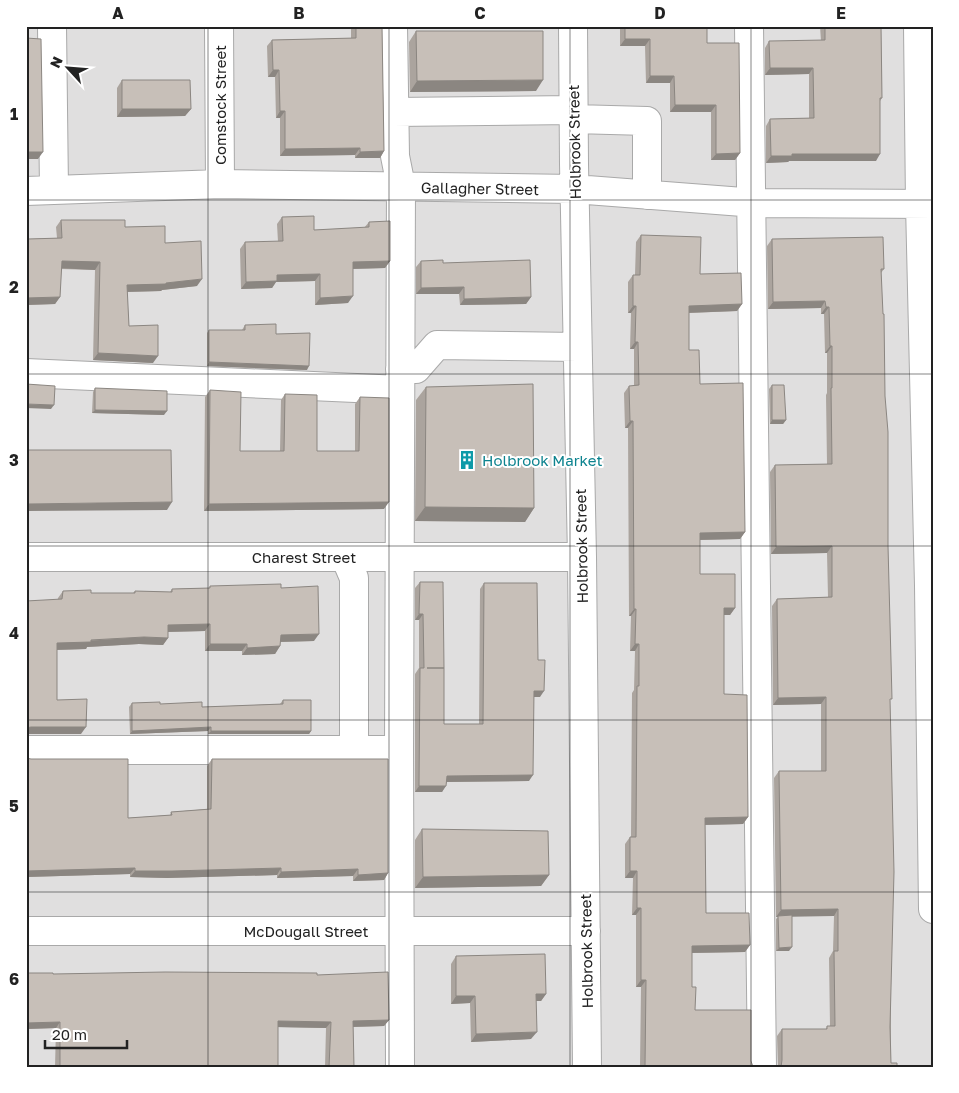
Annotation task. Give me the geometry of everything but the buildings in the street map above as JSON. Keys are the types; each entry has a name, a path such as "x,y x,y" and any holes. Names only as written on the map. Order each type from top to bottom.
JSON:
{"street":[{"path":"52,26 54,190"},
{"name":"Comstock Street","path":"219,26 220,184"},
{"path":"394,26 395,156 401,186 400,1067"},
{"name":"Holbrook Street","path":"573,26 588,1067"},
{"path":"749,26 762,1067"},
{"path":"918,26 927,204 933,909"},
{"path":"394,112 574,115 647,121 646,195"},
{"name":"Gallagher Street","path":"26,191 220,184 401,186 574,189 750,203 927,204"},
{"path":"26,373 400,380 416,369 437,345 577,347"},
{"name":"Charest Street","path":"26,557 582,557"},
{"path":"345,557 354,578 354,750"},
{"path":"26,750 399,750"},
{"name":"McDougall Street","path":"26,931 586,931"}],"shaded area":[{"path":"26,26 933,26 933,1067 26,1067"}],"place":[{"name":"Holbrook Market","path":"467,460"}]}
